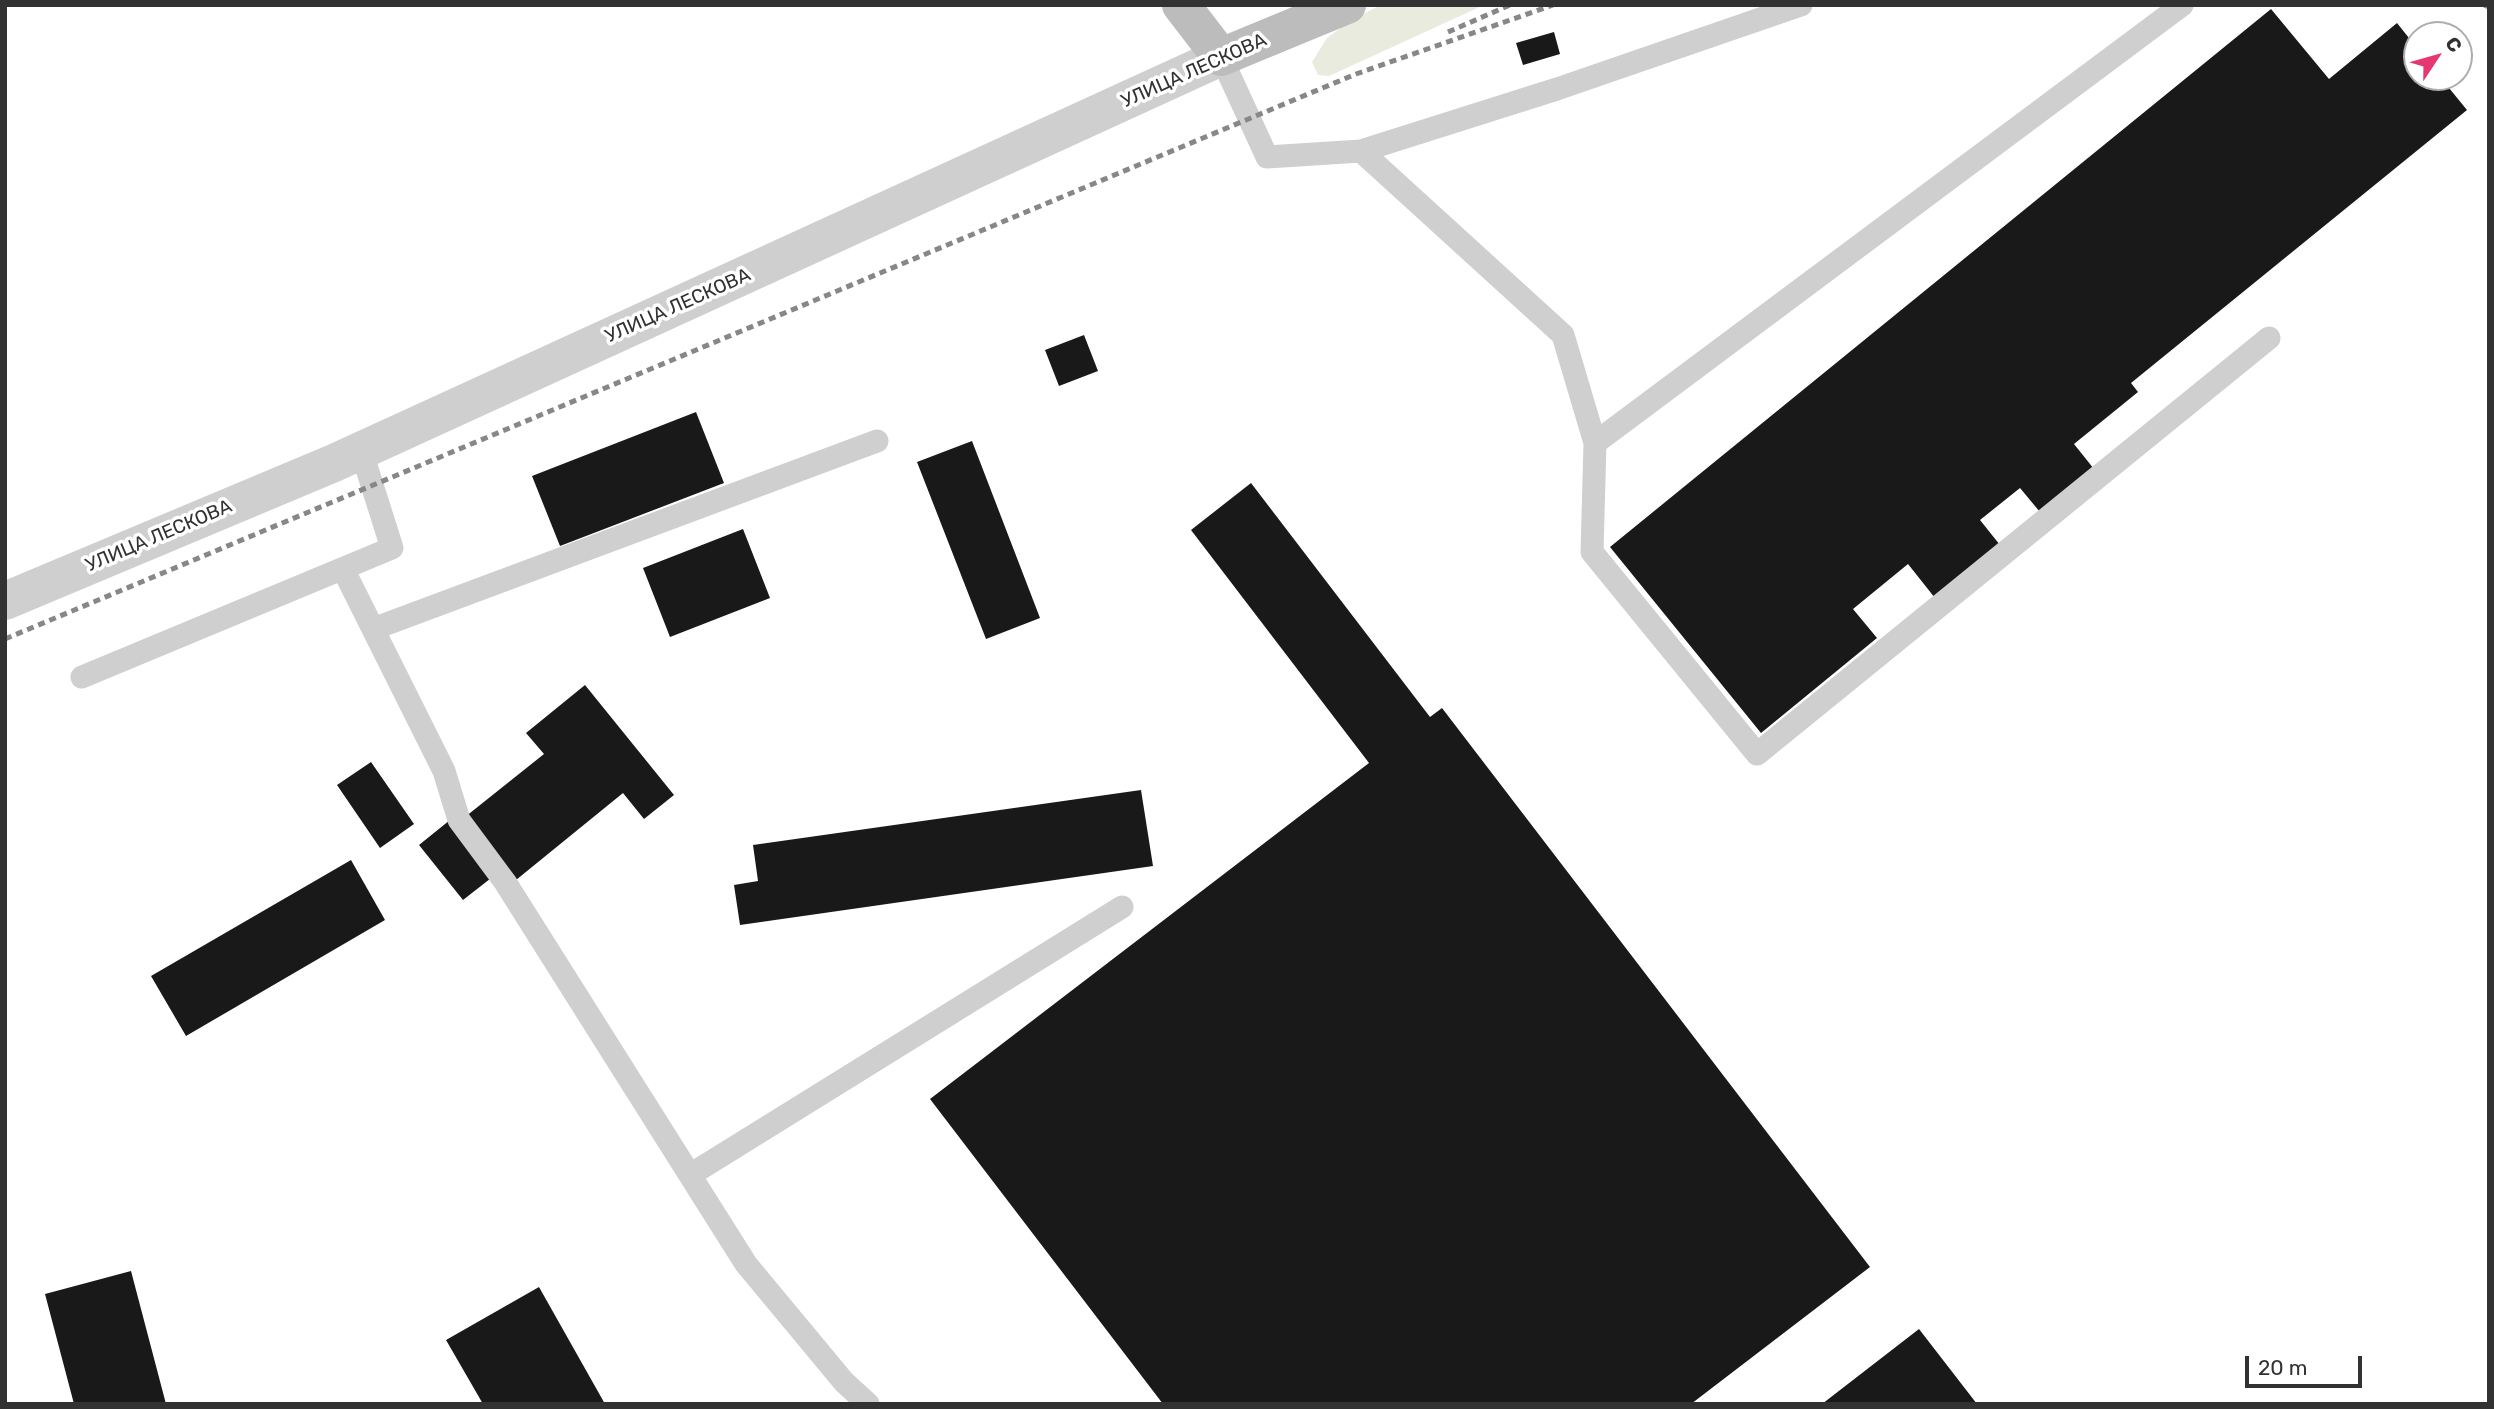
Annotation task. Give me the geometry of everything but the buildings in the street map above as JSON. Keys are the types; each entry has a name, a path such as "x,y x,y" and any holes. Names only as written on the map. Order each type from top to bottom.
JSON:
{"main road":[{"path":"1181,5 1221,57"},
{"name":"УЛИЦА ЛЕСКОВА","path":"1221,57 1347,5"}],"street":[{"name":"УЛИЦА ЛЕСКОВА","path":"5,601 361,450 1221,57"}],"lane":[{"path":"1221,57 1267,157 1361,151 1556,89 1801,5"},
{"path":"1595,443 2182,5"},
{"path":"1361,151 1563,335 1595,443 1592,552 1757,754 2269,338"},
{"path":"373,629 877,441"},
{"path":"82,677 393,548 361,450"},
{"path":"343,569 444,771 459,820 505,882 746,1264 844,1382 868,1404"},
{"path":"690,1175 1122,907"}],"shaded area":[{"path":"1381,5 1484,5 1329,76 1318,75 1312,62 1327,38 1353,19"}],"railway":[{"path":"1448,32 1510,5"},
{"path":"5,639 1356,74 1553,5"},
{"path":"2484,5 2489,7"}]}
